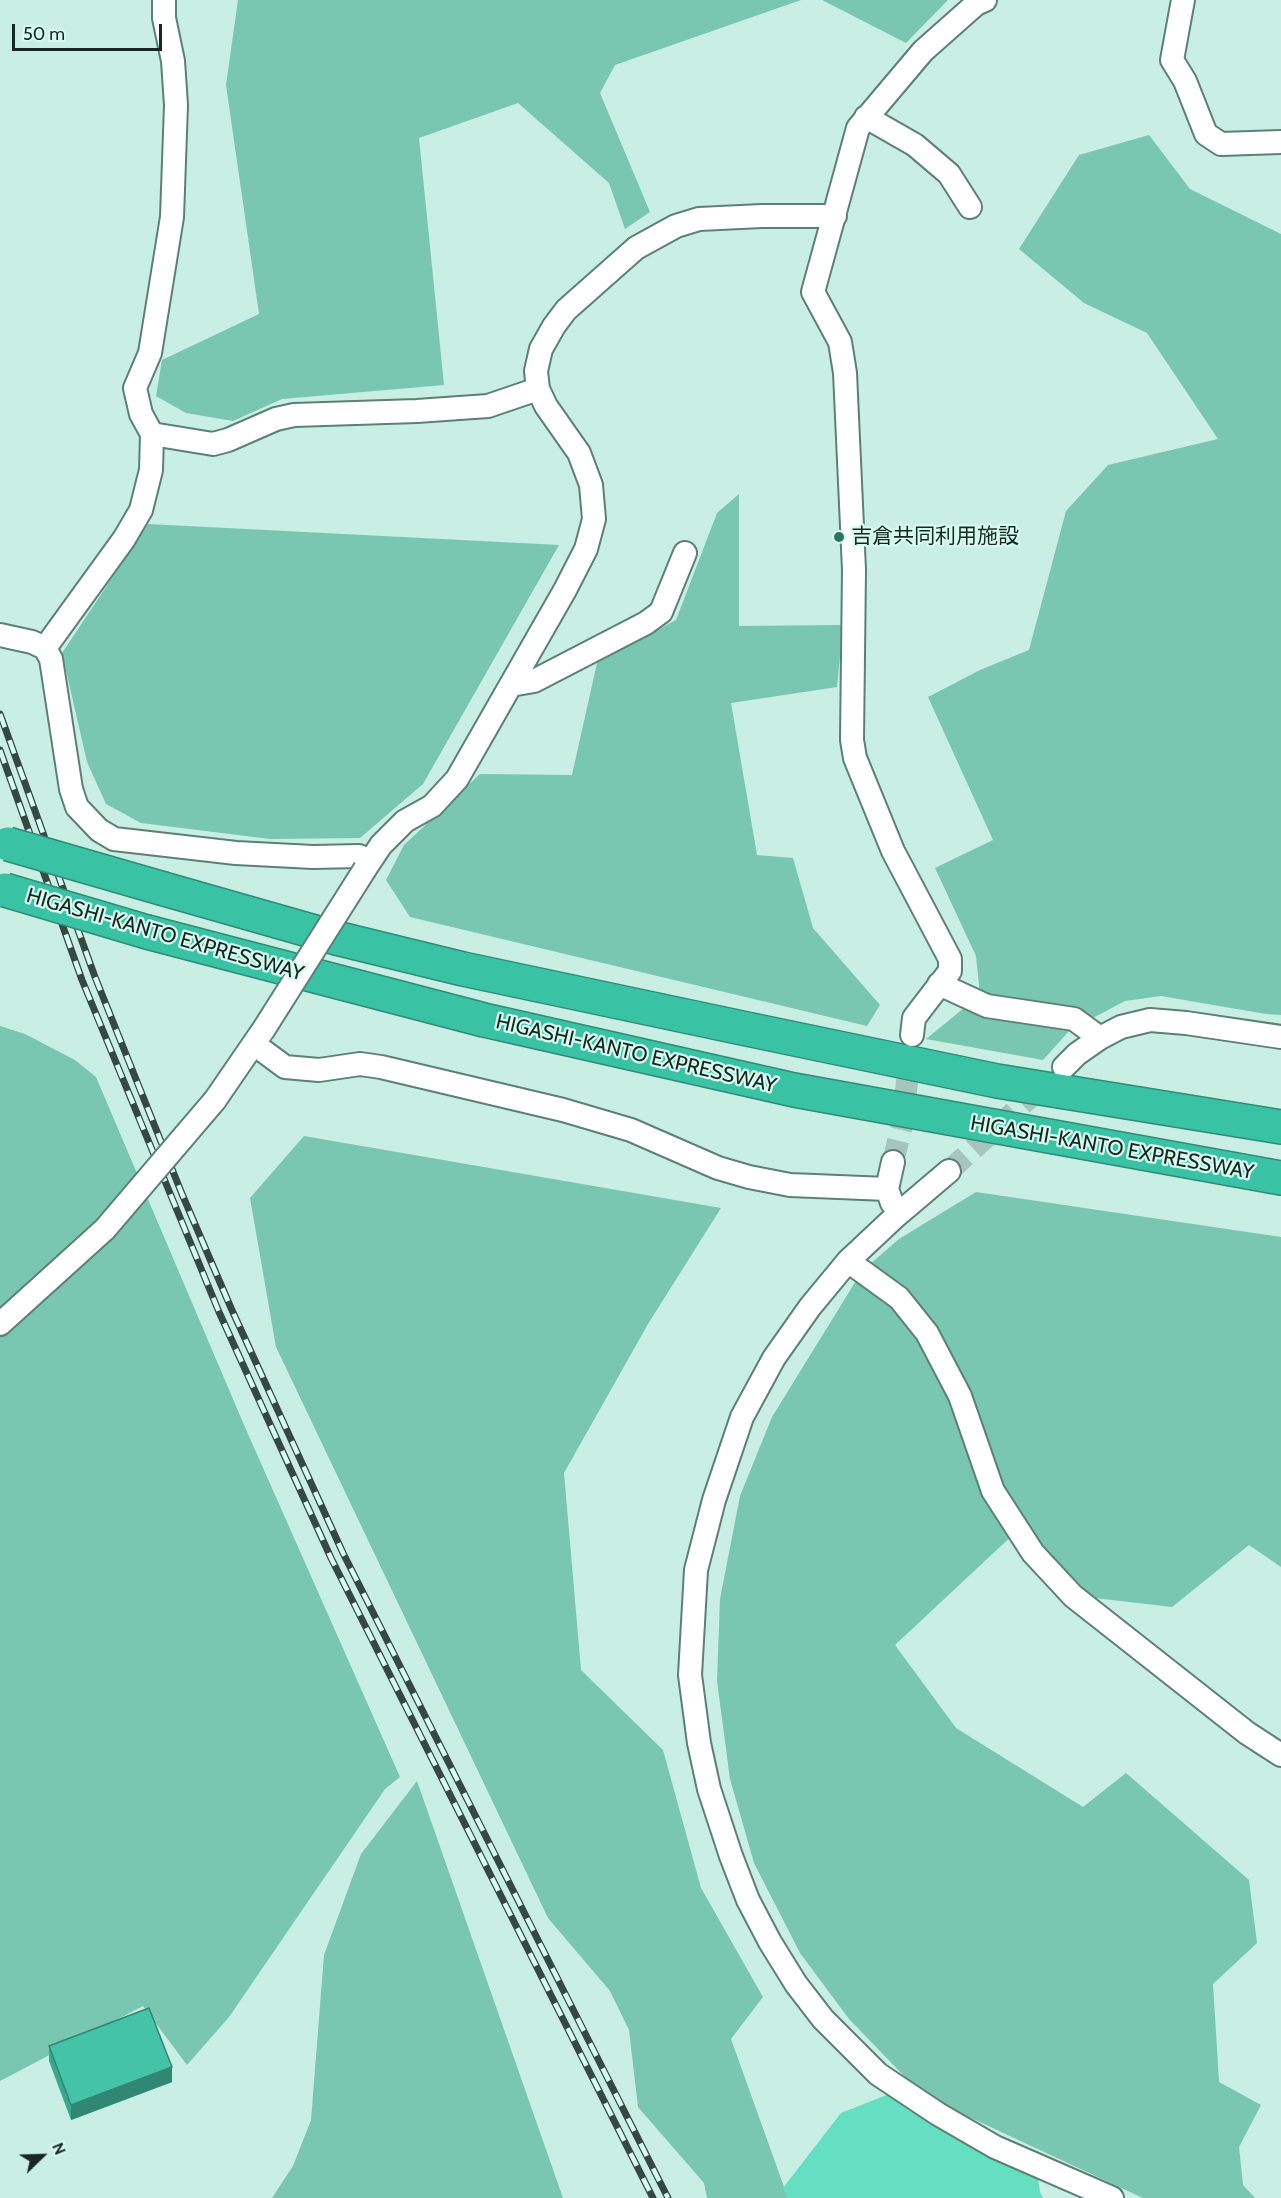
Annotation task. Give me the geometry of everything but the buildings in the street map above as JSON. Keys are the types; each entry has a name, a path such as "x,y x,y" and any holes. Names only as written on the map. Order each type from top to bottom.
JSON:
{"highway":[{"name":"HIGASHI-KANTO EXPRESSWAY","path":"4,843 336,938 463,969 997,1081 1281,1127"},
{"name":"HIGASHI-KANTO EXPRESSWAY","path":"3,889 147,932 484,1020 794,1090 1281,1178"}],"street":[{"path":"45,648 124,539 141,510 151,470 152,434 141,414 135,388 150,353 172,217 176,105 173,61 164,18 164,0"},
{"path":"912,1035 914,1018 950,971 950,959 888,840 855,758 852,740 854,570 845,373 840,342 813,292 858,128 923,51 976,4 985,0"},
{"path":"1183,0 1172,60 1185,81 1206,134 1221,144 1281,142"},
{"path":"866,117 915,145 949,174 970,207"},
{"path":"0,1324 105,1229 214,1100 258,1038 381,845 405,821 432,806 457,779 511,685 586,549 594,519 591,485 579,453 546,406 538,389 536,371 541,349 566,310 636,248 676,226 699,219 835,216"},
{"path":"152,434 213,444 228,441 253,428 294,414 417,411 488,406 538,389"},
{"path":"511,685 534,681 646,623 661,612 685,553"},
{"path":"0,635 32,642 45,648 51,659 71,789 77,807 99,830 114,839 236,853 314,857 359,856 368,865"},
{"path":"939,984 987,1006 1074,1019 1100,1038"},
{"path":"1064,1067 1077,1054 1100,1038 1121,1027 1150,1020 1281,1037"},
{"path":"258,1038 285,1067 319,1070 360,1064 381,1067 563,1110 631,1130 718,1168 749,1177 790,1185 887,1189"},
{"path":"893,1162 887,1189 896,1216"},
{"path":"949,1171 848,1261 810,1307 774,1358 742,1417 714,1500 696,1570 690,1675 699,1743 709,1789 744,1889 770,1942 796,1984 823,2019 878,2074 938,2114 995,2147 1112,2198"},
{"path":"848,1261 899,1298 927,1333 960,1396 993,1491 1033,1553 1073,1596 1247,1733 1281,1755"}],"shaded area":[{"path":"238,0 801,0 615,65 600,93 650,212 625,229 609,183 518,103 419,138 444,385 282,399 233,421 186,413 156,396 162,360 259,314 226,85"},
{"path":"822,0 948,0 906,43"},
{"path":"1149,135 1190,189 1281,234 1281,1015 1161,996 1125,1001 1070,1030 1043,1060 926,1039 980,995 976,956 935,868 993,840 928,697 980,670 1029,650 1066,511 1108,465 1218,439 1147,333 1084,303 1019,249 1079,155"},
{"path":"739,494 739,626 843,625 837,687 731,703 757,855 793,858 813,928 880,1005 867,1026 410,917 386,880 404,845 480,774 572,775 597,663 676,620 717,513"},
{"path":"148,524 559,545 423,784 360,838 270,839 141,823 106,804 87,762 62,653"},
{"path":"0,1026 25,1034 75,1060 96,1077 244,1425 400,1777 385,1789 229,2017 187,2065 143,2006 0,2081"},
{"path":"304,1136 721,1208 648,1324 564,1473 581,1670 663,1750 701,1888 763,1997 731,2039 788,2198 707,2198 704,2183 638,2107 629,2030 610,1991 548,1918 276,1347 250,1198"},
{"path":"976,1192 1281,1237 1281,1567 1249,1545 1172,1607 1095,1598 1017,1531 895,1645 956,1728 1083,1807 1126,1773 1249,1880 1257,1943 1213,1984 1219,2082 1261,2105 1239,2147 1243,2185 1255,2198 1143,2198 954,2110 908,2080 849,2019 800,1953 754,1863 730,1779 717,1681 720,1599 740,1496 772,1417 862,1271 899,1239"},
{"path":"417,1781 563,2198 272,2198 293,2166 311,2120 324,1955 361,1854"},
{"path":"894,2092 1038,2177 1043,2198 788,2198 783,2188 841,2113"}],"tunnel":[{"path":"893,1162 902,1125 911,1048"},
{"path":"949,1171 1047,1082"}],"railway":[{"path":"0,714 95,977 182,1194 231,1308 343,1553 668,2198"},
{"path":"0,750 82,980 219,1312 331,1558 653,2198"}],"place":[{"name":"吉倉共同利用施設","path":"839,537"}]}
